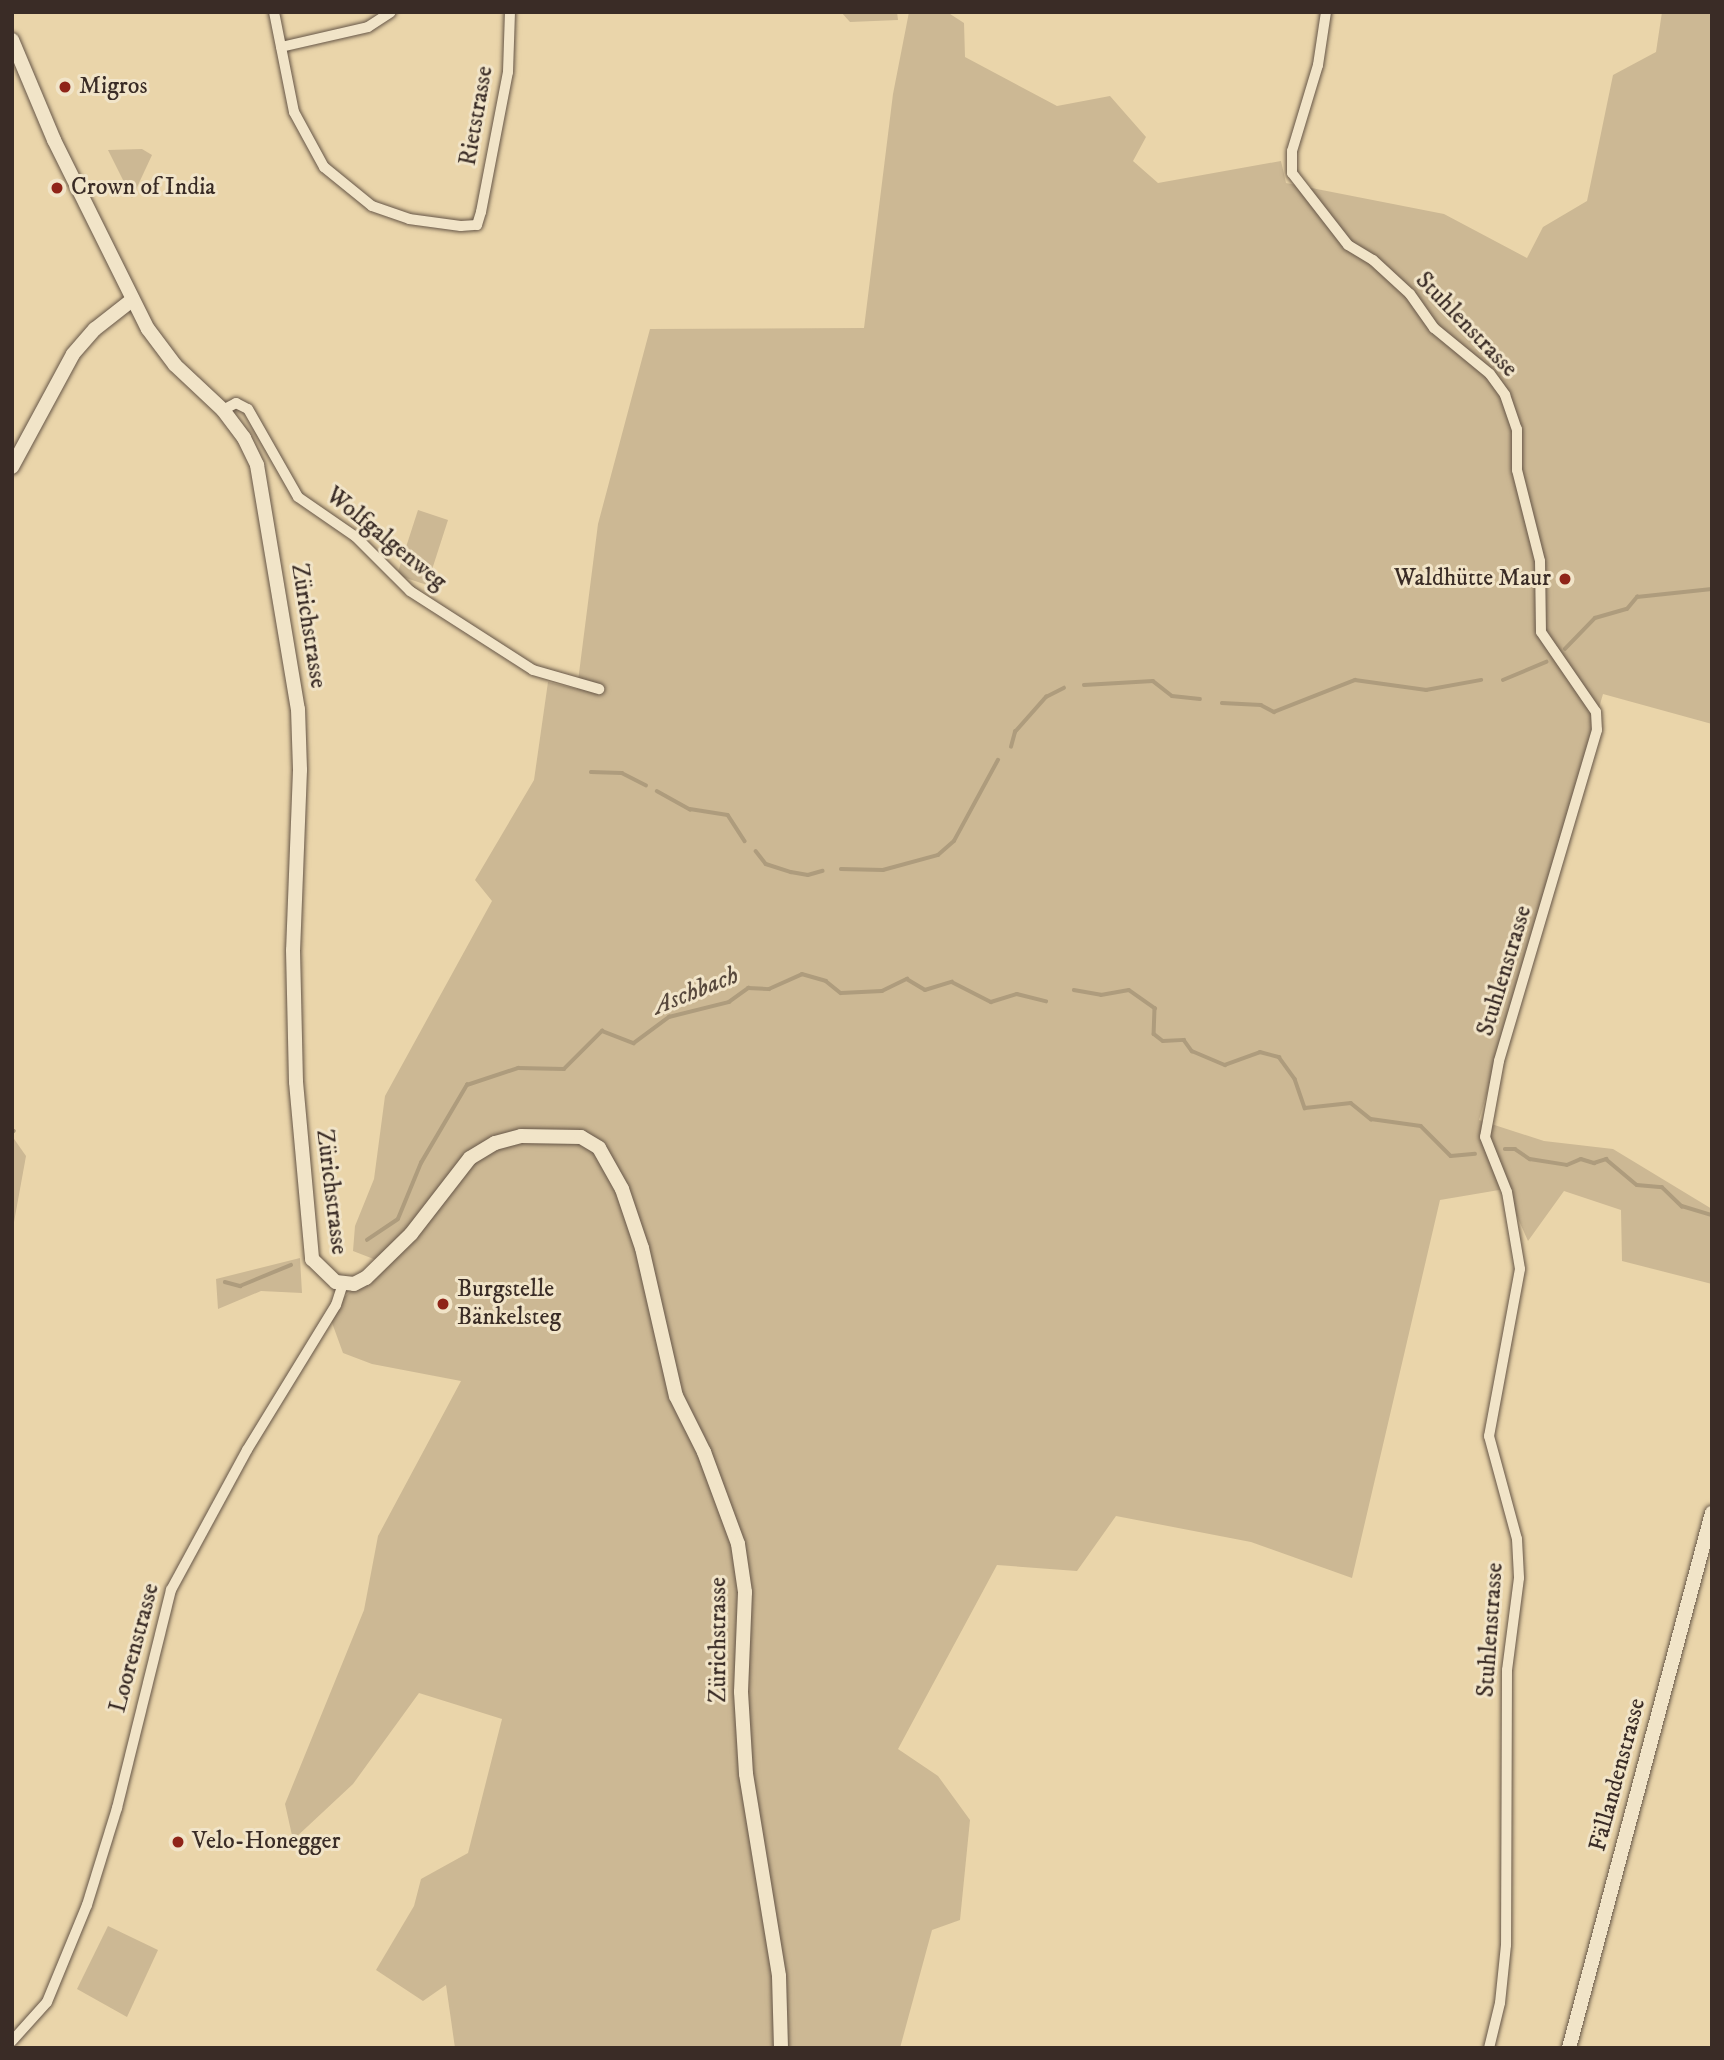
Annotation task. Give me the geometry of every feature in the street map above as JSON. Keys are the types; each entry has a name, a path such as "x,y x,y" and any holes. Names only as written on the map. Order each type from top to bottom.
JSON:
{"street":[{"path":"274,12 281,47 368,27 391,12"},
{"name":"Rietstrasse","path":"281,47 300,130 339,182 390,213 477,225 508,72 510,12"},
{"name":"Stuhlenstrasse","path":"1325,12 1318,65 1292,151 1292,173 1348,245 1373,260 1410,294 1434,328 1490,374 1505,394 1517,429 1517,470 1540,561 1541,632 1596,712 1597,730 1499,1061 1485,1137 1507,1192 1520,1269 1489,1436 1517,1539 1519,1578 1517,1618 1507,1670 1506,1945 1500,2003 1489,2048"},
{"name":"Zürichstrasse","path":"12,40 54,140 132,300 175,365 223,410 244,438 257,465 295,680 300,770 293,950 298,1109 312,1259 329,1279 343,1284 366,1278 411,1234 470,1158 495,1143 532,1135 581,1137 599,1148 613,1170 642,1248 676,1396 704,1452 738,1544 745,1592 741,1692 746,1774 779,1976 781,2048"},
{"path":"12,467 73,354 95,329 132,300"},
{"name":"Wolfgalgenweg","path":"223,410 236,403 248,409 298,497 356,537 410,591 533,670 599,690"},
{"name":"Loorenstrasse","path":"12,2040 47,2002 87,1905 117,1808 171,1590 247,1450 336,1305 343,1284"},
{"name":"Fällandenstrasse","path":"1569,2048 1712,1513"}],"shaded area":[{"path":"841,12 897,12 898,20 850,22"},
{"path":"909,12 947,12 964,23 965,57 1057,106 1110,96 1146,137 1133,161 1158,183 1281,161 1286,183 1444,214 1527,258 1543,227 1587,201 1613,75 1656,52 1662,12 1712,12 1712,724 1603,694 1479,1120 1544,1141 1613,1149 1712,1209 1712,1284 1622,1261 1621,1210 1564,1191 1528,1241 1505,1189 1440,1200 1352,1578 1251,1542 1116,1516 1077,1571 997,1565 898,1749 938,1776 970,1820 960,1920 932,1930 900,2048 455,2048 446,1985 423,2001 376,1970 414,1906 421,1879 468,1853 502,1719 419,1693 353,1784 293,1840 285,1804 364,1610 378,1536 461,1381 372,1364 343,1353 331,1320 342,1299 384,1263 353,1251 355,1226 374,1179 385,1096 492,901 475,880 534,780 548,682 577,689 598,524 650,329 864,328 893,94"},
{"path":"142,149 152,155 132,198 108,150"},
{"path":"418,510 448,520 427,585 397,575"},
{"path":"12,1136 26,1156 12,1233"},
{"path":"300,1258 302,1293 261,1291 218,1309 216,1279"},
{"path":"108,1926 158,1950 127,2017 77,1989"}],"waterway":[{"path":"1565,649 1595,618 1627,609 1637,597 1712,589"},
{"path":"1503,680 1546,662"},
{"path":"1222,703 1261,705 1274,712 1355,680 1426,690 1481,680"},
{"path":"1084,685 1153,681 1172,696 1200,699"},
{"path":"1011,747 1015,732 1046,697 1064,688"},
{"path":"841,869 883,870 938,855 954,841 998,760"},
{"path":"591,772 622,773 646,785"},
{"path":"657,791 690,809 728,815 745,841"},
{"path":"756,851 766,864 791,872 808,875 822,871"},
{"name":"Aschbach","path":"367,1240 398,1219 421,1163 467,1085 518,1068 564,1069 602,1031 634,1043 669,1017 729,1002 748,988 769,989 802,974 826,981 841,993 882,991 907,979 925,990 952,982 991,1002 1017,994 1046,1001"},
{"name":"Aschbach","path":"1074,990 1101,995 1129,990 1155,1008 1154,1034 1163,1041 1184,1040 1192,1051 1225,1065 1260,1052 1279,1057 1295,1079 1305,1108 1351,1103 1371,1119 1421,1126 1451,1156 1475,1154"},
{"name":"Aschbach","path":"1505,1149 1515,1149 1530,1159 1567,1165 1581,1159 1594,1163 1606,1159 1637,1185 1662,1187 1682,1206 1712,1215"},
{"name":"Aschbach","path":"225,1282 240,1286 291,1265"}],"place":[{"name":"Migros","path":"65,87"},
{"name":"Crown of India","path":"57,188"},
{"name":"Waldhütte Maur","path":"1565,579"},
{"name":"Burgstelle Bänkelsteg","path":"443,1304"},
{"name":"Velo-Honegger","path":"178,1842"}]}
